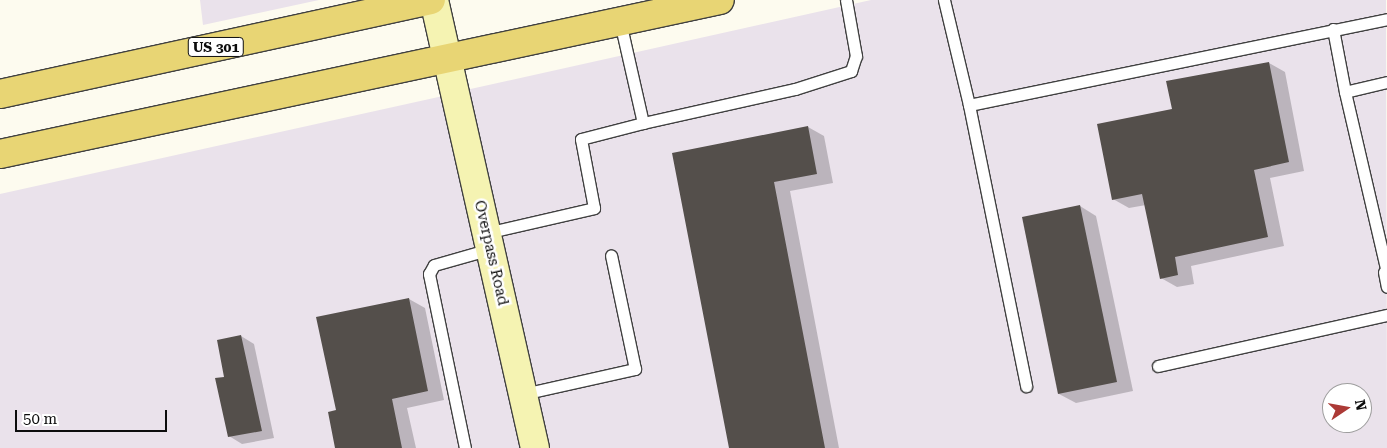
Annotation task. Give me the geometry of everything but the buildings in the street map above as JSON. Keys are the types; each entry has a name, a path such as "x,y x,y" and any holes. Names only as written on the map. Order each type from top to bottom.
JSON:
{"main road":[{"name":"Overpass Road","path":"433,0 535,448"},
{"name":"US 301","path":"0,94 433,0"},
{"path":"0,154 720,0"}],"lane":[{"path":"465,448 429,274 434,265 488,241 594,208 581,139 795,89 851,71 856,56 846,0"},
{"path":"944,0 969,104 1026,386"},
{"path":"969,104 1387,19"},
{"path":"620,22 643,123"},
{"path":"1333,29 1387,287"},
{"path":"1345,92 1387,82"},
{"path":"523,394 635,369 611,255"},
{"path":"1158,366 1387,315"}],"shaded area":[{"path":"200,0 319,0 203,25"},
{"path":"871,0 1386,0 1387,448 547,448 466,90"},
{"path":"443,96 523,448 0,448 0,194"}]}
